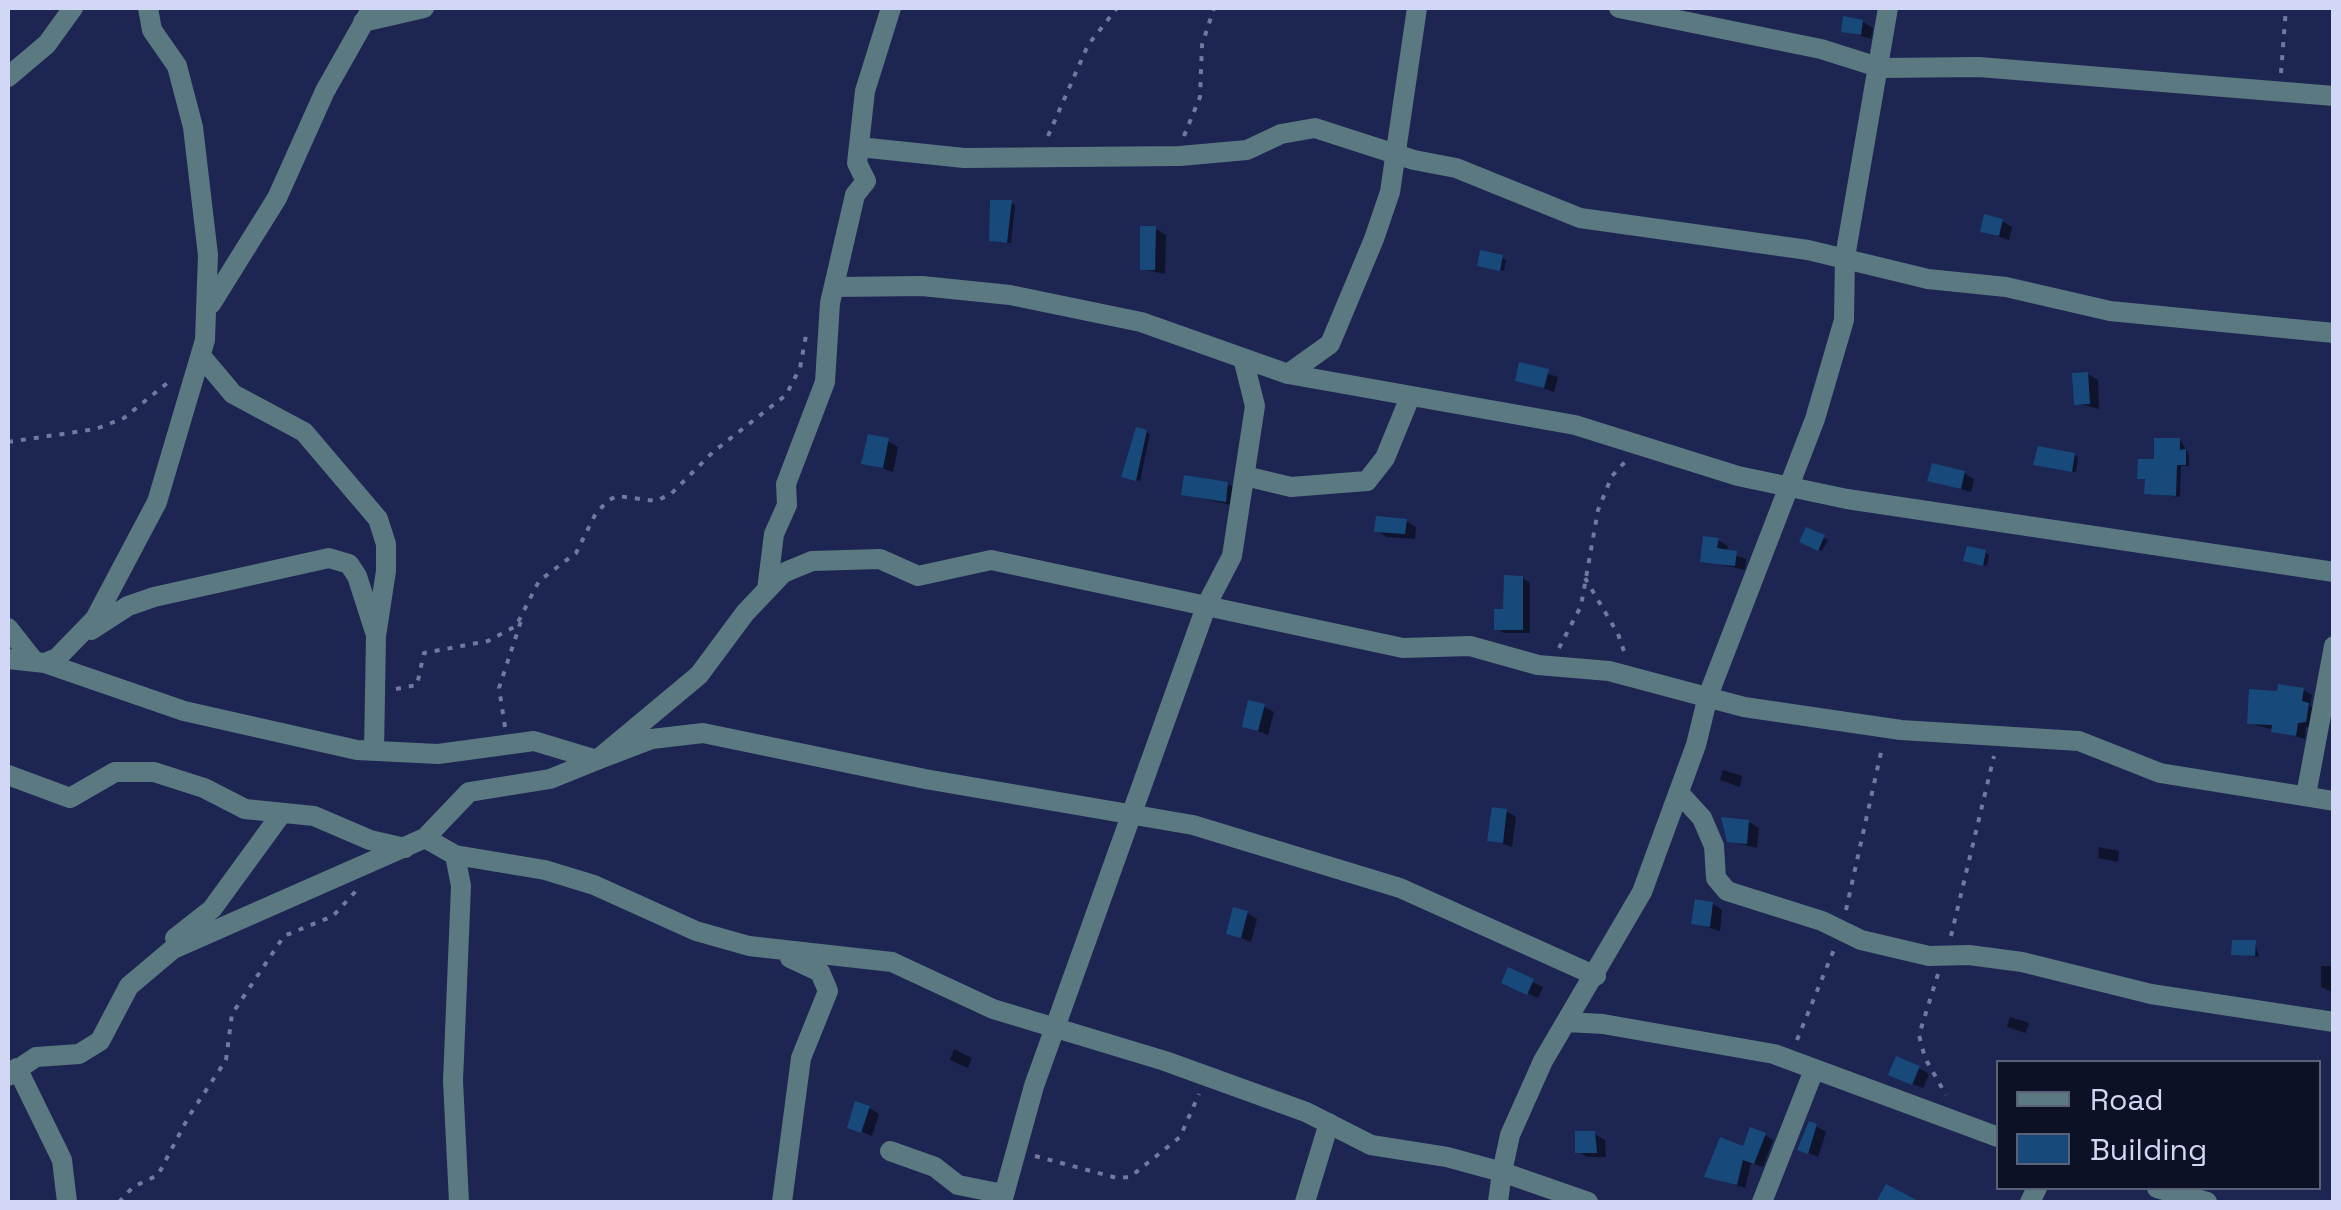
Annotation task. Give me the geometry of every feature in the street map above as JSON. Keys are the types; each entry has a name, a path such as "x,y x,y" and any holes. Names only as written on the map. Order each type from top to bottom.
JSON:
{"street":[{"path":"8,77 47,44 72,8"},
{"path":"85,634 157,502 201,356 209,308 204,211 193,127 177,66 152,30 148,8"},
{"path":"209,308 277,198 325,91 368,15 424,8"},
{"path":"767,590 774,534 787,505 786,484 825,382 834,286 855,196 866,180 856,164 868,74 886,35 891,8"},
{"path":"1288,374 1320,354 1336,332 1390,192 1417,8"},
{"path":"1618,8 1821,49 1881,68 1979,67 2334,96"},
{"path":"1498,1202 1502,1172 1523,1100 1642,892 1680,794 1708,696 1836,354 1844,320 1845,257 1881,68 1888,8"},
{"path":"859,147 928,157 1180,156 1247,150 1281,134 1315,128 1426,164 1456,168 1580,218 1845,257 1928,280 2006,287 2110,312 2334,334"},
{"path":"834,286 922,286 1010,295 1140,322 1288,374 1530,414 1698,467 1846,499 2334,572"},
{"path":"201,356 233,394 304,432 378,519 386,544 386,571 376,636 374,752"},
{"path":"890,1151 935,1168 958,1185 1000,1198 1016,1156 1034,1086 1207,604 1232,556 1255,406 1254,386 1243,358"},
{"path":"1245,476 1291,487 1367,481 1385,458 1410,397"},
{"path":"40,662 66,653 85,634 128,606 329,558 349,564 357,576 376,636"},
{"path":"597,760 699,676 783,573 812,561 874,558 918,576 984,560 1403,648 1470,646 1549,666 1632,677 1744,707 1886,728 2079,741 2160,773 2334,801"},
{"path":"8,628 40,662"},
{"path":"2306,795 2334,646"},
{"path":"8,659 40,662 184,711 374,752 438,754 534,741 597,760"},
{"path":"153,962 240,918 425,838 469,792 550,779 652,739 703,733 1193,825 1400,888 1596,976"},
{"path":"8,775 70,798 115,772 154,772 204,788 245,809 314,816 370,840 405,848"},
{"path":"1680,794 1702,818 1714,846 1716,878 1727,892 1790,909 1908,953 2022,962 2151,994 2334,1022"},
{"path":"67,1202 62,1160 12,1072 42,1055 79,1054 100,1041 129,986 212,909 282,813"},
{"path":"425,838 455,854 545,870 594,885 696,932 804,962 820,972 828,991 802,1058 782,1202"},
{"path":"455,854 461,886 453,1082 458,1202"},
{"path":"749,946 892,962 945,990 1057,1030 1165,1061 1329,1123 1371,1145 1447,1157 1588,1202"},
{"path":"1568,1022 1603,1024 1789,1058 1996,1135"},
{"path":"1762,1202 1814,1070"},
{"path":"1305,1202 1329,1123"},
{"path":"2164,1190 2207,1202"}],"path":[{"path":"1041,155 1088,45 1116,8"},
{"path":"1180,156 1200,98 1202,46 1214,8"},
{"path":"2280,91 2286,8"},
{"path":"377,692 417,685 424,652 488,641 516,626 539,582 576,553 596,513 609,500 617,496 656,501 670,494 713,452 786,396 800,368 808,322"},
{"path":"8,442 96,429 124,418 178,374"},
{"path":"1549,666 1578,614 1598,510 1612,476 1618,466 1646,449"},
{"path":"1585,578 1618,634 1632,677"},
{"path":"507,743 499,688 522,616"},
{"path":"1789,1058 1842,931 1886,728"},
{"path":"1949,1100 1930,1070 1919,1035 1961,903 1986,781 2007,735"},
{"path":"119,1202 133,1186 158,1174 189,1116 226,1060 232,1014 284,936 333,916 364,882"},
{"path":"1016,1156 1038,1157 1116,1178 1130,1177 1188,1128 1204,1078"}],"building":[{"path":"1843,16 1863,20 1861,35 1841,32"},
{"path":"990,200 1012,200 1007,243 989,241"},
{"path":"1984,214 2003,219 1999,236 1980,232"},
{"path":"1140,226 1156,226 1155,270 1140,270"},
{"path":"1480,250 1503,255 1500,271 1477,266"},
{"path":"1519,362 1549,369 1544,388 1515,381"},
{"path":"2088,372 2090,404 2074,405 2072,373"},
{"path":"1136,427 1147,430 1136,481 1121,477"},
{"path":"868,434 889,438 883,468 861,464"},
{"path":"2154,438 2180,438 2180,450 2186,449 2186,465 2177,465 2176,496 2144,494 2145,479 2137,479 2138,459 2154,459"},
{"path":"2038,446 2075,453 2072,472 2033,465"},
{"path":"1932,463 1965,471 1961,489 1927,481"},
{"path":"1184,475 1228,482 1226,502 1181,495"},
{"path":"1376,516 1407,519 1405,534 1374,532"},
{"path":"1806,527 1825,535 1818,551 1799,542"},
{"path":"1703,536 1719,538 1717,548 1737,551 1735,566 1700,562"},
{"path":"1967,546 1986,550 1983,566 1963,561"},
{"path":"1504,575 1523,576 1523,630 1494,630 1494,609 1503,609"},
{"path":"2278,684 2304,688 2302,701 2309,703 2306,722 2298,723 2296,736 2271,732 2272,725 2247,724 2249,689 2277,691"},
{"path":"1248,700 1265,704 1258,731 1242,727"},
{"path":"1492,807 1507,809 1503,843 1487,841"},
{"path":"1721,817 1749,820 1747,844 1727,842"},
{"path":"1695,899 1713,902 1710,927 1691,924"},
{"path":"1233,907 1248,911 1241,938 1226,934"},
{"path":"2232,940 2256,940 2255,956 2231,955"},
{"path":"1508,967 1534,979 1527,995 1501,983"},
{"path":"1896,1056 1920,1066 1912,1085 1888,1075"},
{"path":"855,1101 870,1106 861,1133 847,1128"},
{"path":"1809,1121 1817,1124 1808,1154 1797,1150"},
{"path":"1750,1127 1766,1133 1754,1164 1743,1160 1737,1185 1704,1177 1720,1137 1743,1146"},
{"path":"1575,1131 1595,1131 1597,1153 1575,1153"},
{"path":"1886,1184 1920,1202 1876,1202"}]}
